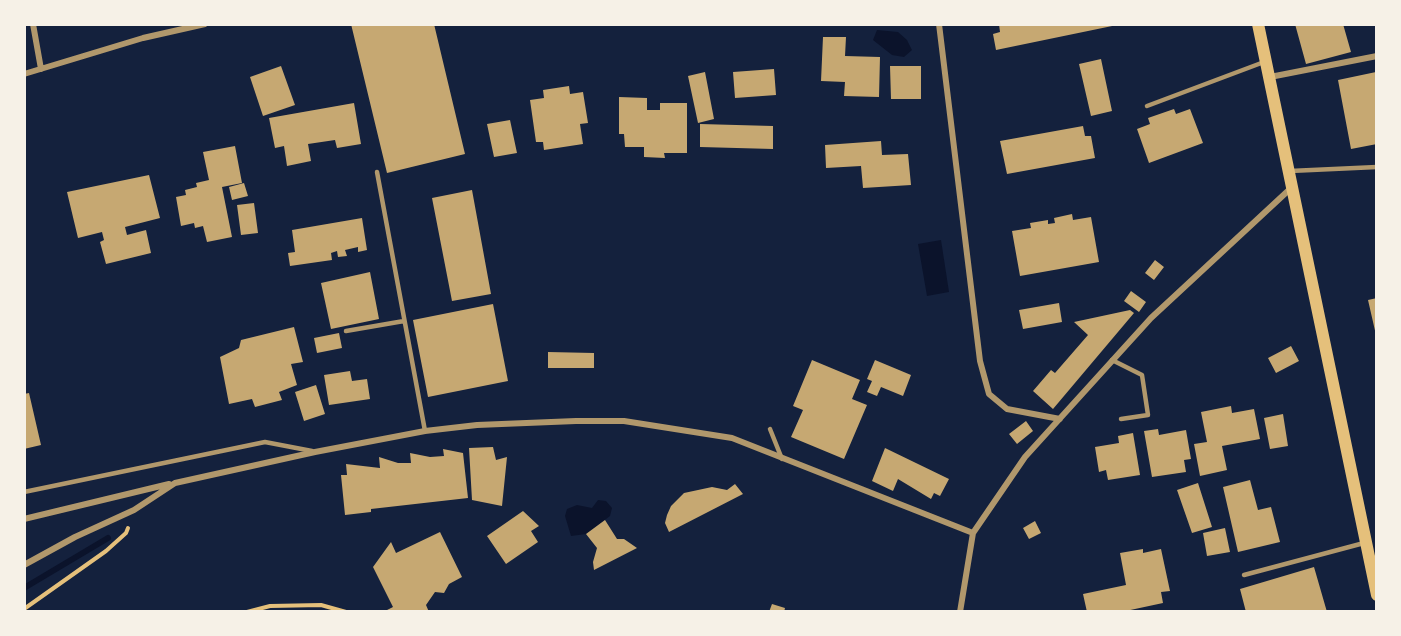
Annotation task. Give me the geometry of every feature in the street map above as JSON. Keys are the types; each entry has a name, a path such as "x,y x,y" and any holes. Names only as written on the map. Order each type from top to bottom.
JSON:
{"main road":[{"path":"1258,24 1270,76 1290,189 1370,551 1377,595"}],"street":[{"path":"33,24 41,69"},
{"path":"24,74 143,38 205,24"},
{"path":"939,24 980,361 990,394 1007,409 1060,418"},
{"path":"1270,76 1377,56"},
{"path":"960,612 973,533 1025,457 1151,318 1290,189"},
{"path":"24,519 315,452 425,432 477,425 624,421 732,438 973,533"},
{"path":"24,565 75,537 134,510 175,483"}],"lane":[{"path":"1147,106 1267,61"},
{"path":"1287,171 1377,167"},
{"path":"377,172 425,432"},
{"path":"346,331 404,321"},
{"path":"1112,360 1142,375 1148,415 1121,419"},
{"path":"770,429 782,459"},
{"path":"24,492 265,442 315,452"},
{"path":"1244,575 1370,551"}],"path":[{"path":"24,609 122,537 126,533 134,510"},
{"path":"247,612 270,606 311,605 346,612"}],"water":[{"path":"877,30 898,32 907,40 912,50 904,57 892,55 873,40"},
{"path":"941,240 949,292 927,296 918,244"},
{"path":"598,500 606,501 612,508 610,516 586,534 571,536 565,516 567,509 577,505 592,508"}],"building":[{"path":"351,24 434,24 465,154 387,173"},
{"path":"999,24 1117,25 996,50 993,34 1000,32"},
{"path":"1295,24 1343,24 1351,52 1306,64"},
{"path":"823,37 846,37 845,56 880,57 879,97 844,96 845,82 821,81"},
{"path":"1101,59 1112,111 1091,116 1079,64"},
{"path":"281,66 295,105 263,116 250,77"},
{"path":"890,66 921,66 921,99 891,99"},
{"path":"774,69 776,95 735,98 733,72"},
{"path":"705,72 714,119 698,123 688,76"},
{"path":"1376,72 1377,144 1351,149 1338,80"},
{"path":"569,86 570,94 583,92 588,123 580,124 583,144 544,150 543,142 536,142 530,100 544,98 543,90"},
{"path":"619,97 647,98 647,110 660,110 660,103 687,103 687,153 664,153 665,158 644,157 644,147 625,147 624,134 619,134"},
{"path":"354,103 361,144 337,148 335,140 308,144 311,161 287,166 284,146 275,148 269,118"},
{"path":"1174,109 1176,114 1190,109 1203,143 1149,163 1137,129 1150,124 1148,118"},
{"path":"510,120 517,153 494,157 487,124"},
{"path":"700,124 773,126 773,149 700,147"},
{"path":"1083,126 1085,136 1091,136 1095,158 1007,174 1000,141"},
{"path":"881,141 882,155 908,154 911,185 863,188 861,166 826,168 825,145"},
{"path":"235,146 242,183 222,187 232,237 207,242 203,226 195,228 194,223 181,226 176,197 186,195 185,190 197,187 196,183 209,180 203,152"},
{"path":"149,175 160,218 125,227 127,235 146,230 151,253 106,264 100,242 104,240 102,232 78,238 67,192"},
{"path":"244,183 248,196 232,200 229,187"},
{"path":"472,190 491,294 452,301 432,198"},
{"path":"254,203 258,233 241,235 237,205"},
{"path":"1072,214 1073,220 1091,217 1099,262 1020,276 1012,231 1031,228 1030,223 1048,220 1048,224 1055,223 1054,218"},
{"path":"362,218 367,250 358,252 358,247 345,250 347,256 338,257 337,251 331,253 332,260 290,266 288,253 295,252 292,230"},
{"path":"1155,260 1164,267 1154,280 1145,273"},
{"path":"370,272 379,319 331,329 321,283"},
{"path":"1131,291 1146,302 1139,312 1124,301"},
{"path":"1377,298 1377,335 1376,335 1368,300"},
{"path":"1059,303 1062,322 1023,329 1019,310"},
{"path":"493,304 508,381 428,397 413,320"},
{"path":"1130,310 1134,313 1053,409 1033,391 1051,370 1055,373 1088,335 1074,322"},
{"path":"294,327 303,362 291,364 297,385 279,392 282,400 255,407 252,399 229,404 220,357 239,348 241,340"},
{"path":"339,333 342,348 317,353 314,338"},
{"path":"1291,346 1299,361 1276,373 1268,358"},
{"path":"548,352 594,353 594,368 548,368"},
{"path":"812,360 860,380 852,399 867,405 844,459 791,437 803,410 793,406"},
{"path":"875,360 911,375 903,396 881,387 877,396 867,392 872,381 867,379"},
{"path":"350,371 352,381 367,379 370,399 329,405 324,375"},
{"path":"316,385 325,414 304,421 295,392"},
{"path":"29,393 41,445 24,449 24,394"},
{"path":"1231,406 1232,413 1254,409 1260,439 1222,446 1227,470 1200,476 1194,444 1207,442 1201,412"},
{"path":"1283,414 1288,446 1270,449 1264,418"},
{"path":"1026,421 1033,431 1017,444 1009,434"},
{"path":"1158,429 1159,435 1186,430 1191,459 1184,460 1186,472 1152,477 1144,431"},
{"path":"1133,433 1140,475 1108,480 1106,470 1099,472 1095,447 1119,443 1118,436"},
{"path":"493,447 496,460 507,457 502,506 472,500 469,448"},
{"path":"885,448 949,479 940,496 934,493 931,499 898,479 893,491 872,481"},
{"path":"443,449 463,453 468,498 371,509 371,512 345,515 341,475 347,475 346,464 380,468 379,457 398,463 411,463 410,453 430,457 444,456"},
{"path":"1250,480 1258,510 1271,507 1280,542 1238,552 1223,487"},
{"path":"1198,483 1212,527 1192,533 1177,490"},
{"path":"735,484 743,494 669,532 665,523 667,515 671,506 684,493 712,487 727,490"},
{"path":"523,511 539,526 531,531 538,542 506,564 487,536"},
{"path":"605,520 617,539 624,539 637,548 594,570 593,562 597,548 586,534"},
{"path":"1035,521 1041,533 1029,539 1023,528"},
{"path":"1225,528 1230,552 1207,556 1203,533"},
{"path":"440,532 462,577 449,584 444,593 435,592 426,605 429,612 383,612 393,607 373,567 391,542 396,553"},
{"path":"1143,549 1143,553 1161,549 1170,591 1161,592 1163,603 1121,612 1087,612 1083,594 1126,585 1120,553"},
{"path":"1314,567 1327,612 1246,612 1240,589"},
{"path":"772,604 785,608 784,612 769,612"}],"waterway":[{"path":"24,588 108,538"}]}
